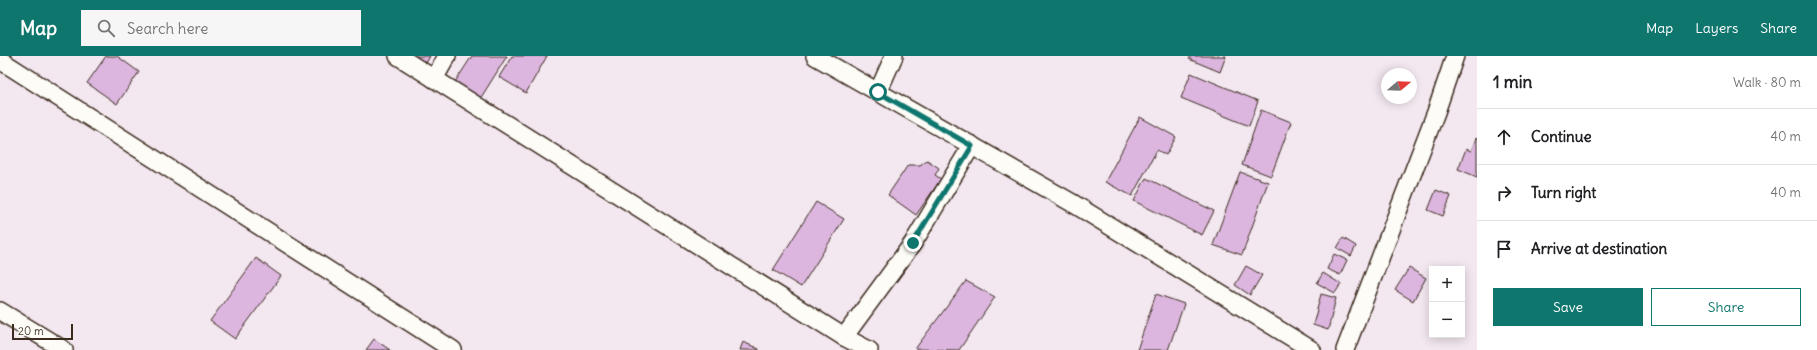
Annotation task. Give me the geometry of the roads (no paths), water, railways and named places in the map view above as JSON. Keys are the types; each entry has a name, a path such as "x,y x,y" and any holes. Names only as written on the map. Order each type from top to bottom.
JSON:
{"street":[{"path":"398,56 844,337 869,350"},
{"path":"434,79 447,56"},
{"path":"815,56 1074,204 1312,350"},
{"path":"878,92 894,56"},
{"path":"1345,350 1436,112 1455,56"},
{"path":"0,60 453,350"},
{"path":"844,337 913,243 972,146"},
{"path":"0,311 64,350"}]}
